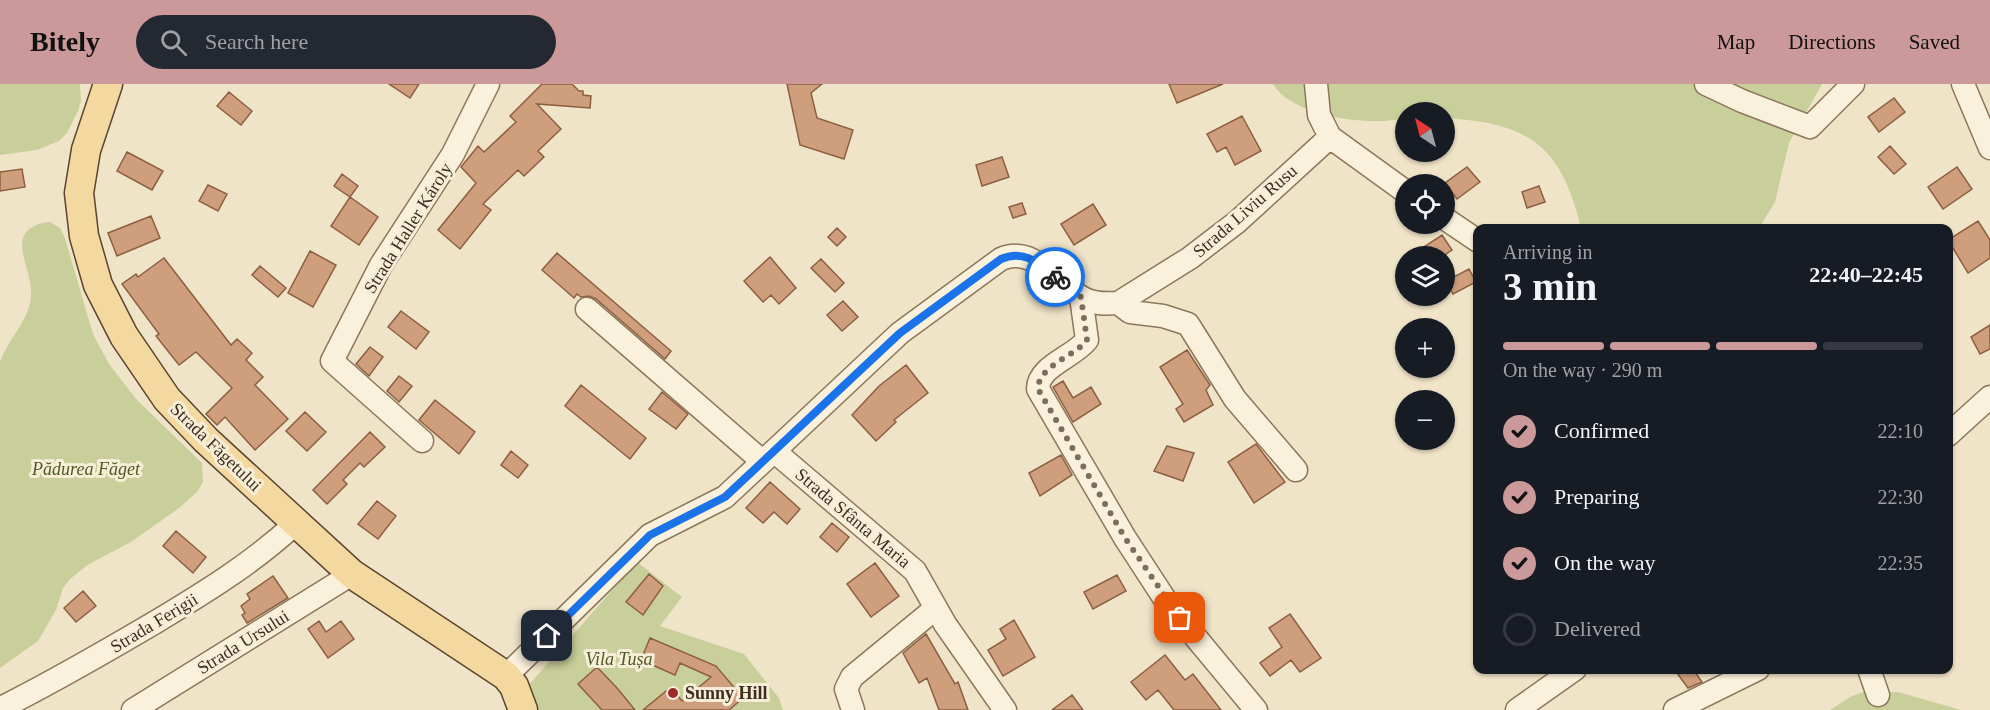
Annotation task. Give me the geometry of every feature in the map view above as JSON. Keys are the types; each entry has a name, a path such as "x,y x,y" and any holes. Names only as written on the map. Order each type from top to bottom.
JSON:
{"main road":[{"name":"Strada Făgetului","path":"108,84 86,150 80,194 84,236 98,285 124,336 167,399 206,440 352,574 506,676 514,686 523,710"}],"street":[{"name":"Strada Haller Károly","path":"422,441 332,361 381,265 453,154 488,84"},
{"path":"1316,84 1319,115 1330,137 1395,184"},
{"path":"1706,84 1742,101 1810,127 1853,84"},
{"path":"1963,84 1990,148"},
{"name":"Strada Liviu Rusu","path":"1118,303 1190,258 1237,222 1330,137"},
{"path":"1455,225 1473,238"},
{"path":"506,676 650,535 725,497 900,333 1001,259 1012,254 1030,257 1081,297 1104,304 1118,303 1130,312 1163,316 1188,324 1235,399 1296,470"},
{"path":"1081,297 1087,340 1082,348 1043,374 1038,382 1038,389 1125,538 1168,604 1256,710"},
{"name":"Strada Sfânta Maria","path":"587,309 768,456 915,571 936,608 1005,710"},
{"path":"1953,430 1990,397"},
{"name":"Strada Ferigii","path":"1,708 66,676 207,591 261,556 296,523"},
{"name":"Strada Ursului","path":"133,710 352,574"},
{"path":"853,710 846,689 852,677 936,608"},
{"path":"1517,710 1568,674"},
{"path":"1675,710 1748,674"},
{"path":"1871,674 1878,695"}],"green space":[{"path":"0,84 80,84 81,101 67,133 59,141 37,150 0,155"},
{"path":"1273,84 1822,84 1789,143 1775,202 1761,224 1580,224 1563,176 1551,158 1537,144 1520,133 1499,126 1455,119 1455,102 1395,102 1395,119 1373,121 1334,117 1314,112 1283,95"},
{"name":"Pădurea Făget","path":"50,222 60,228 65,238 93,334 109,364 137,400 202,463 203,482 197,492 179,508 131,542 89,564 70,579 63,588 56,610 38,641 0,668 0,362 30,304 30,284 22,250 23,240 26,232 35,226"},
{"name":"Vila Tușa","path":"637,562 682,597 660,626 744,654 779,698 783,710 539,710 526,688"},
{"path":"1863,692 1898,692 1961,710 1830,710"}],"building":[{"path":"389,84 419,84 410,98"},
{"path":"542,84 572,84 579,91 583,91 583,95 591,96 590,108 537,104 561,129 538,151 544,157 524,176 518,170 483,204 491,210 460,249 438,230 476,183 461,167 478,146 484,152 516,122 510,116"},
{"path":"787,84 822,84 811,93 817,118 853,130 844,159 800,145"},
{"path":"1169,84 1223,84 1177,103"},
{"path":"229,92 252,111 241,125 217,106"},
{"path":"1894,98 1905,112 1879,132 1868,117"},
{"path":"1242,116 1261,151 1235,165 1226,147 1217,152 1207,134"},
{"path":"1890,146 1906,164 1894,174 1878,157"},
{"path":"127,152 163,171 152,190 117,171"},
{"path":"1002,157 1009,177 982,186 976,165"},
{"path":"1467,167 1480,182 1457,199 1455,176"},
{"path":"1957,167 1972,189 1943,209 1928,187"},
{"path":"22,169 25,187 0,191 0,172"},
{"path":"342,174 358,186 350,197 334,186"},
{"path":"208,185 227,194 218,211 199,201"},
{"path":"1539,186 1545,202 1527,208 1522,192"},
{"path":"350,197 378,217 359,245 331,226"},
{"path":"1022,203 1026,214 1013,218 1009,207"},
{"path":"1093,204 1106,225 1074,245 1061,224"},
{"path":"151,216 160,238 117,256 108,233"},
{"path":"1978,221 1990,240 1990,258 1968,273 1953,248 1953,237"},
{"path":"837,228 846,237 837,246 828,237"},
{"path":"1442,235 1449,246 1425,246"},
{"path":"310,251 336,265 313,307 288,293"},
{"path":"557,253 671,351 665,359 596,299 589,296 581,297 577,294 574,298 542,270"},
{"path":"770,257 796,288 779,304 771,295 763,302 744,281"},
{"path":"164,258 231,345 237,339 252,353 246,360 263,377 255,385 288,419 255,450 225,417 217,425 206,414 232,388 196,352 179,365 156,336 159,334 122,284 136,274 138,277"},
{"path":"821,259 844,283 835,292 811,268"},
{"path":"260,266 286,288 278,297 252,275"},
{"path":"1469,269 1473,276 1473,284 1455,293 1455,276"},
{"path":"843,301 858,317 842,331 827,315"},
{"path":"401,311 429,332 416,349 388,327"},
{"path":"1990,325 1990,349 1980,354 1971,337"},
{"path":"370,347 383,357 369,376 356,364"},
{"path":"1187,350 1210,385 1206,390 1213,405 1184,422 1176,409 1183,404 1160,367"},
{"path":"906,365 928,393 894,420 896,422 876,441 852,415 879,386"},
{"path":"399,376 412,386 399,402 387,391"},
{"path":"1063,381 1073,398 1091,387 1101,404 1073,422 1053,387"},
{"path":"581,385 646,438 630,459 565,406"},
{"path":"662,392 688,414 676,429 649,409"},
{"path":"435,400 475,432 459,454 419,420"},
{"path":"305,412 326,432 307,451 286,431"},
{"path":"370,432 385,447 364,467 360,463 343,480 347,484 327,504 313,490"},
{"path":"1256,444 1285,482 1254,503 1228,462"},
{"path":"1167,446 1194,453 1183,481 1154,471"},
{"path":"511,451 528,465 518,478 501,465"},
{"path":"1061,455 1072,475 1040,496 1029,473"},
{"path":"770,482 800,509 787,524 774,512 763,523 746,508"},
{"path":"377,501 396,516 378,539 358,524"},
{"path":"832,523 849,537 837,552 820,537"},
{"path":"176,531 206,557 193,573 163,546"},
{"path":"875,563 899,596 871,617 847,584"},
{"path":"649,574 663,586 643,615 626,602"},
{"path":"1117,575 1126,591 1093,609 1084,592"},
{"path":"273,576 288,598 247,623 242,615 245,613 241,606 250,599 247,594"},
{"path":"83,591 96,606 76,622 64,608"},
{"path":"1290,614 1321,658 1300,672 1291,660 1270,676 1260,663 1282,647 1269,628"},
{"path":"1014,620 1035,657 1003,676 988,650 1006,639 1000,629"},
{"path":"319,621 326,632 341,621 354,639 328,658 308,629"},
{"path":"926,634 955,684 958,682 968,710 939,710 927,678 919,683 903,653"},
{"path":"650,638 716,666 743,698 729,710 643,710 671,687 682,701 711,677 680,663 675,675 641,660"},
{"path":"1165,655 1185,680 1193,674 1221,710 1174,710 1158,690 1146,700 1131,682"},
{"path":"597,667 635,710 602,710 578,684"},
{"path":"1678,674 1696,674 1702,682 1688,688"},
{"path":"1072,695 1083,710 1052,710"}],"way so far":[{"path":"1055,277 1081,297 1087,340 1082,348 1043,374 1038,382 1038,389 1125,538 1168,604 1180,618"}],"place":[{"name":"Sunny Hill","path":"673,693"}],"route":[{"path":"547,636 650,535 725,497 900,333 1001,259 1012,254 1030,257 1055,277"}]}
